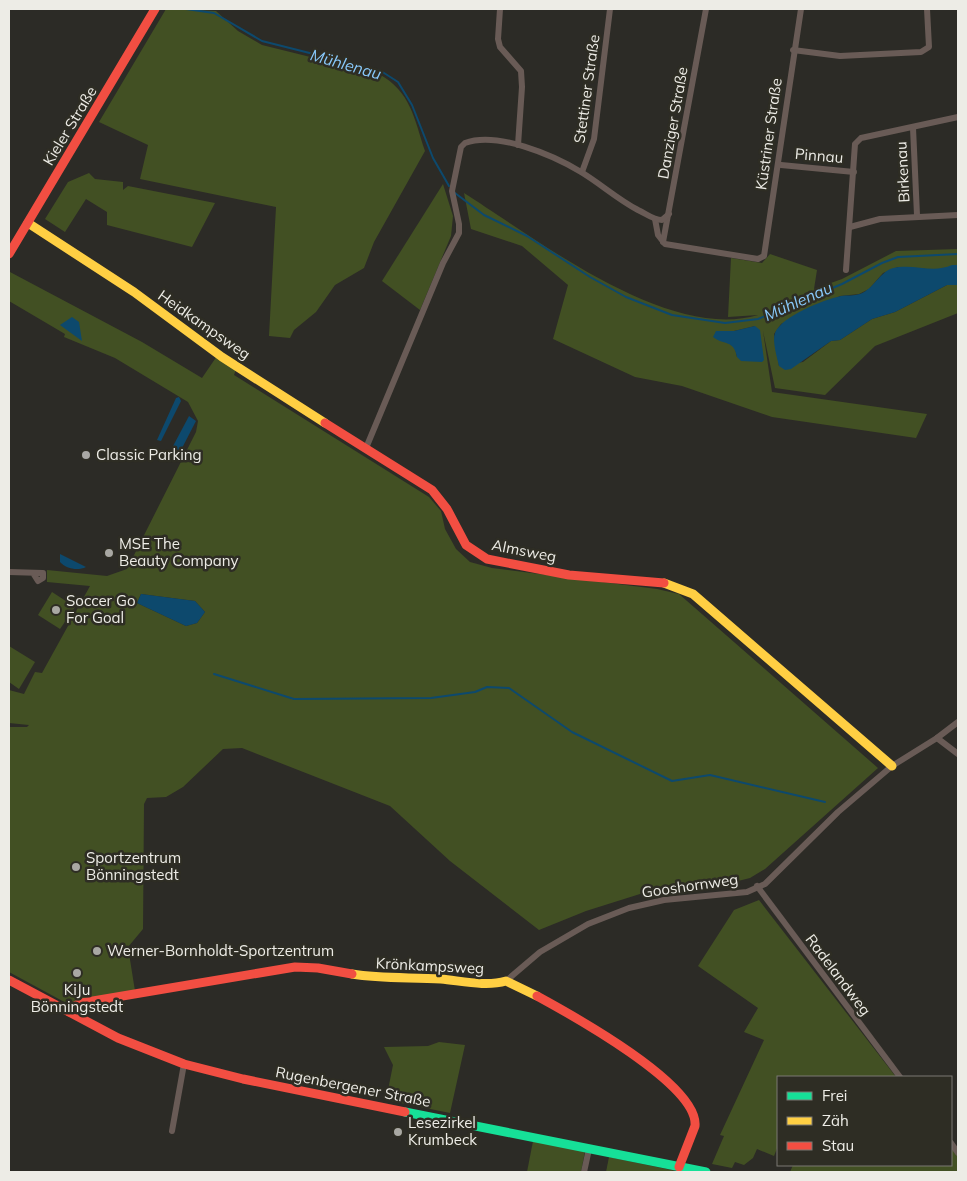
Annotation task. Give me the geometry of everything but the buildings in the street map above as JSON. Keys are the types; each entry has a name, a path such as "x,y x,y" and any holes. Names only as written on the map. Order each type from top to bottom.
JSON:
{"street":[{"path":"500,9 498,39 500,46 521,71 522,87 518,145"},
{"name":"Stettiner Straße","path":"582,172 594,139 610,9"},
{"name":"Danziger Straße","path":"663,242 670,214 706,9"},
{"name":"Küstriner Straße","path":"663,242 670,246 758,259 764,256 801,9"},
{"path":"794,50 840,56 921,52 929,47 927,9"},
{"name":"Kieler Straße","path":"9,254 155,10"},
{"path":"846,270 855,144 861,138 958,117"},
{"name":"Birkenau","path":"913,128 918,215"},
{"path":"366,448 443,263 459,233 452,191 461,147 465,143 478,140 518,145 582,172 615,197 654,220 662,220 670,214"},
{"name":"Pinnau","path":"781,165 854,172"},
{"path":"850,226 880,219 918,215 958,215"},
{"path":"654,220 658,236 663,242"},
{"name":"Heidkampsweg","path":"28,223 134,292 220,355 366,448"},
{"name":"Almsweg","path":"366,448 432,490 442,499 449,510 458,537 466,548 475,554 487,559 581,576 660,580 677,585 693,594 892,766"},
{"path":"9,572 33,573"},
{"name":"Gooshornweg","path":"506,981 540,952 596,921 629,908 664,900 724,896 746,892 765,884 838,812 892,766 958,722"},
{"path":"936,738 958,754"},
{"name":"Radelandweg","path":"757,886 899,1076"},
{"name":"Krönkampsweg","path":"68,1012 70,1008 81,1004 296,967 318,968 381,979 439,979 496,984 506,981 537,996 631,1054 666,1080 685,1098 693,1109 696,1120 678,1166"},
{"name":"Rugenbergener Straße","path":"10,981 118,1038 184,1064 243,1079 706,1172"},
{"path":"172,1130 184,1064"},
{"path":"584,1172 588,1149"}],"green space":[{"path":"166,9 216,11 238,31 262,45 379,74 398,89 405,98 414,117 425,151 374,242 364,268 335,285 316,312 294,330 290,338 269,336 276,207 140,179 148,145 99,122"},
{"path":"89,173 95,179 123,182 123,190 128,186 215,203 192,247 107,225 107,212 86,199 65,232 45,219 68,182"},
{"path":"443,184 453,216 451,236 420,310 382,281"},
{"path":"464,193 565,259 605,281 645,300 684,314 723,319 758,315 728,317 731,258 762,263 770,254 817,270 814,289 842,279 896,251 958,249 958,265 941,270 898,267 883,273 869,289 859,294 840,296 781,324 774,334 779,366 803,362 831,341 840,340 872,319 895,312 947,285 958,285 958,313 875,346 825,395 775,388 763,331 772,392 927,414 916,438 772,417 682,386 635,377 553,339 568,285 522,246 471,229","holes":["755,326 737,357 735,348 716,331 734,331"]},
{"path":"10,272 142,342 202,378 217,356 236,369 234,375 429,497 441,511 445,529 456,549 470,562 492,568 657,589 679,594 878,768 765,869 750,878 710,888 659,888 586,911 539,930 450,861 390,806 242,748 223,749 183,787 166,797 147,798 144,804 143,929 128,947 135,991 68,1004 9,972 9,727 27,727 29,725 9,723 9,690 24,694 35,672 42,673 90,586 47,582 47,570 107,576 127,569 196,432 198,421 188,402 115,358 64,337 65,334 9,301","holes":["141,594 195,601 205,612 197,623 186,626 137,603"]},
{"name":"Soccer Go For Goal","path":"52,592 75,607 60,629 38,615"},
{"path":"9,646 35,662 19,689 9,682"},
{"path":"759,900 895,1076 777,1076 777,1148 774,1156 757,1149 753,1158 744,1165 735,1162 732,1168 712,1164 724,1136 720,1135 764,1040 744,1032 758,1008 698,966 734,910"},
{"path":"439,1042 465,1045 450,1113 386,1100 393,1065 384,1047 428,1046"},
{"path":"533,1141 585,1151 581,1172 527,1172"},
{"path":"952,1149 958,1157 958,1172 790,1172 793,1166 952,1166"},
{"path":"609,1157 681,1172 606,1172"}],"water":[{"path":"958,265 958,285 947,285 895,312 872,319 840,340 831,341 791,369 785,370 779,366 774,336 779,327 794,315 833,298 860,294 893,268 932,269"},
{"path":"72,317 79,322 82,341 60,325"},
{"path":"755,326 760,330 764,360 762,362 741,361 731,345 713,337 716,331 734,331"},
{"path":"179,397 181,401 161,441 157,440 176,398"},
{"path":"189,416 196,421 180,452 172,448"},
{"path":"60,554 86,567 76,569 65,566 60,562"},
{"path":"141,594 195,601 205,612 197,623 186,626 137,603"}],"waterway":[{"name":"Mühlenau","path":"186,9 214,13 262,41 381,71 398,82 412,105 433,158 449,186"},
{"name":"Mühlenau","path":"455,193 484,215 527,236 590,277 626,297 672,315 725,323 758,319 842,284 882,263 898,257 958,254"},
{"path":"214,674 294,699 431,698 475,692 487,687 509,688 572,732 672,781 710,775 825,802"}],"traffic: fast":[{"path":"405,1112 706,1172"}],"traffic: slow":[{"path":"28,223 134,292 222,357 325,423"},
{"path":"664,583 693,594 892,766"},
{"path":"352,974 441,979 482,984 506,981 537,996"}],"traffic: jam":[{"path":"9,254 155,9"},
{"path":"325,423 432,490 447,509 466,545 487,559 569,575 664,583"},
{"path":"69,1012 70,1008 81,1003 295,967 318,968 352,974"},
{"path":"9,980 118,1038 184,1064 243,1079 405,1112"},
{"path":"537,996 630,1052 677,1091 691,1109 695,1126 679,1167"}],"place":[{"name":"Classic Parking","path":"86,455"},
{"name":"MSE The Beauty Company","path":"109,553"},
{"name":"Soccer Go For Goal","path":"56,610"},
{"name":"Sportzentrum Bönningstedt","path":"76,867"},
{"name":"Werner-Bornholdt-Sportzentrum","path":"97,951"},
{"name":"KiJu Bönningstedt","path":"77,973"},
{"name":"Lesezirkel Krumbeck","path":"398,1132"}]}
